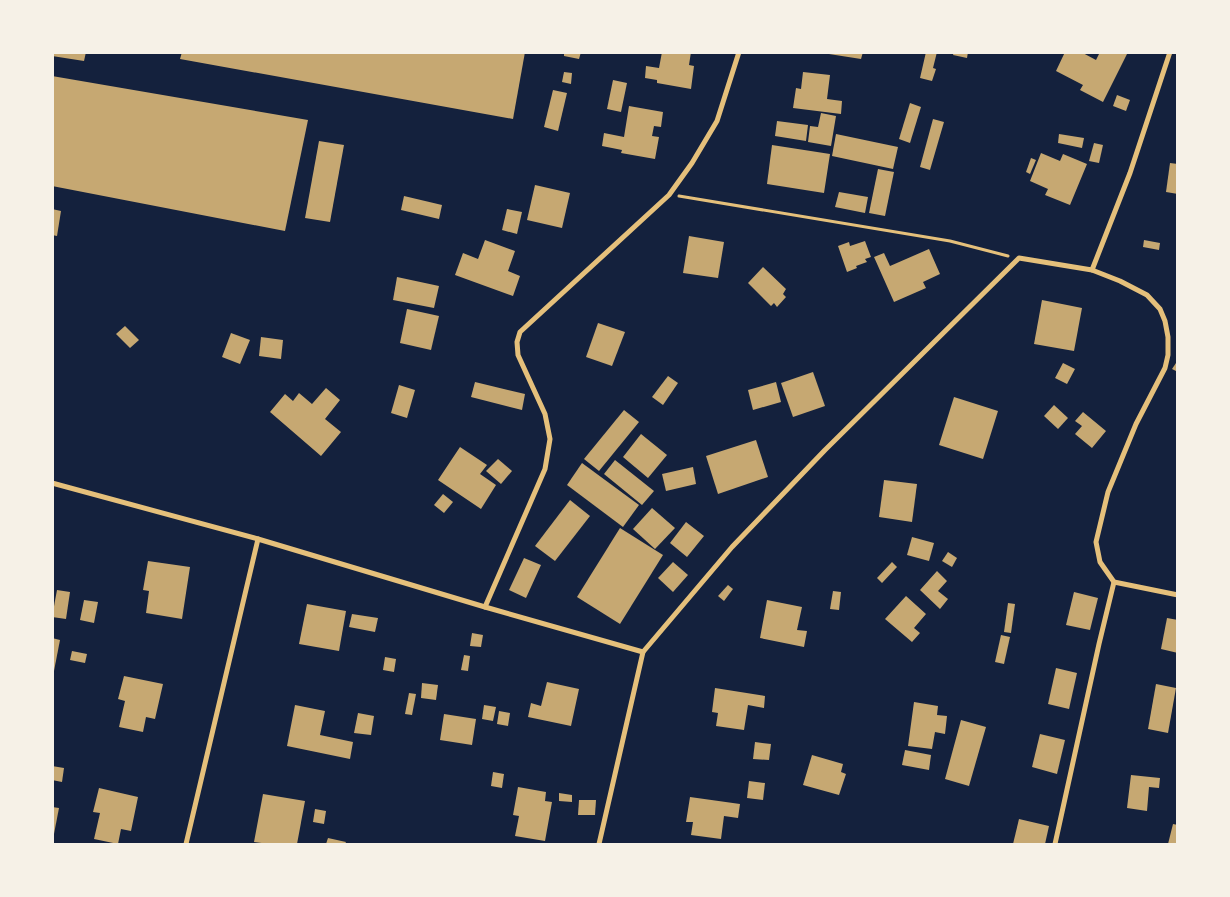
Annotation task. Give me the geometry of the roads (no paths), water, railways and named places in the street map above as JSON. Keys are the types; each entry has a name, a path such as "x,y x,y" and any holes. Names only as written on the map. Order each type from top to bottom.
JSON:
{"street":[{"path":"485,607 545,469 550,439 545,414 518,355 517,342 520,332 669,195 692,164 717,122 739,52"},
{"path":"1092,270 1130,173 1170,52"},
{"path":"599,844 643,652 745,533 825,450 1019,258 1092,270 1120,281 1147,295 1160,309 1165,321 1168,338 1168,355 1165,368 1136,424 1108,492 1096,542 1100,562 1114,582 1178,595"},
{"path":"52,483 258,539 643,652"},
{"path":"186,844 258,539"},
{"path":"1055,844 1114,582"}]}
